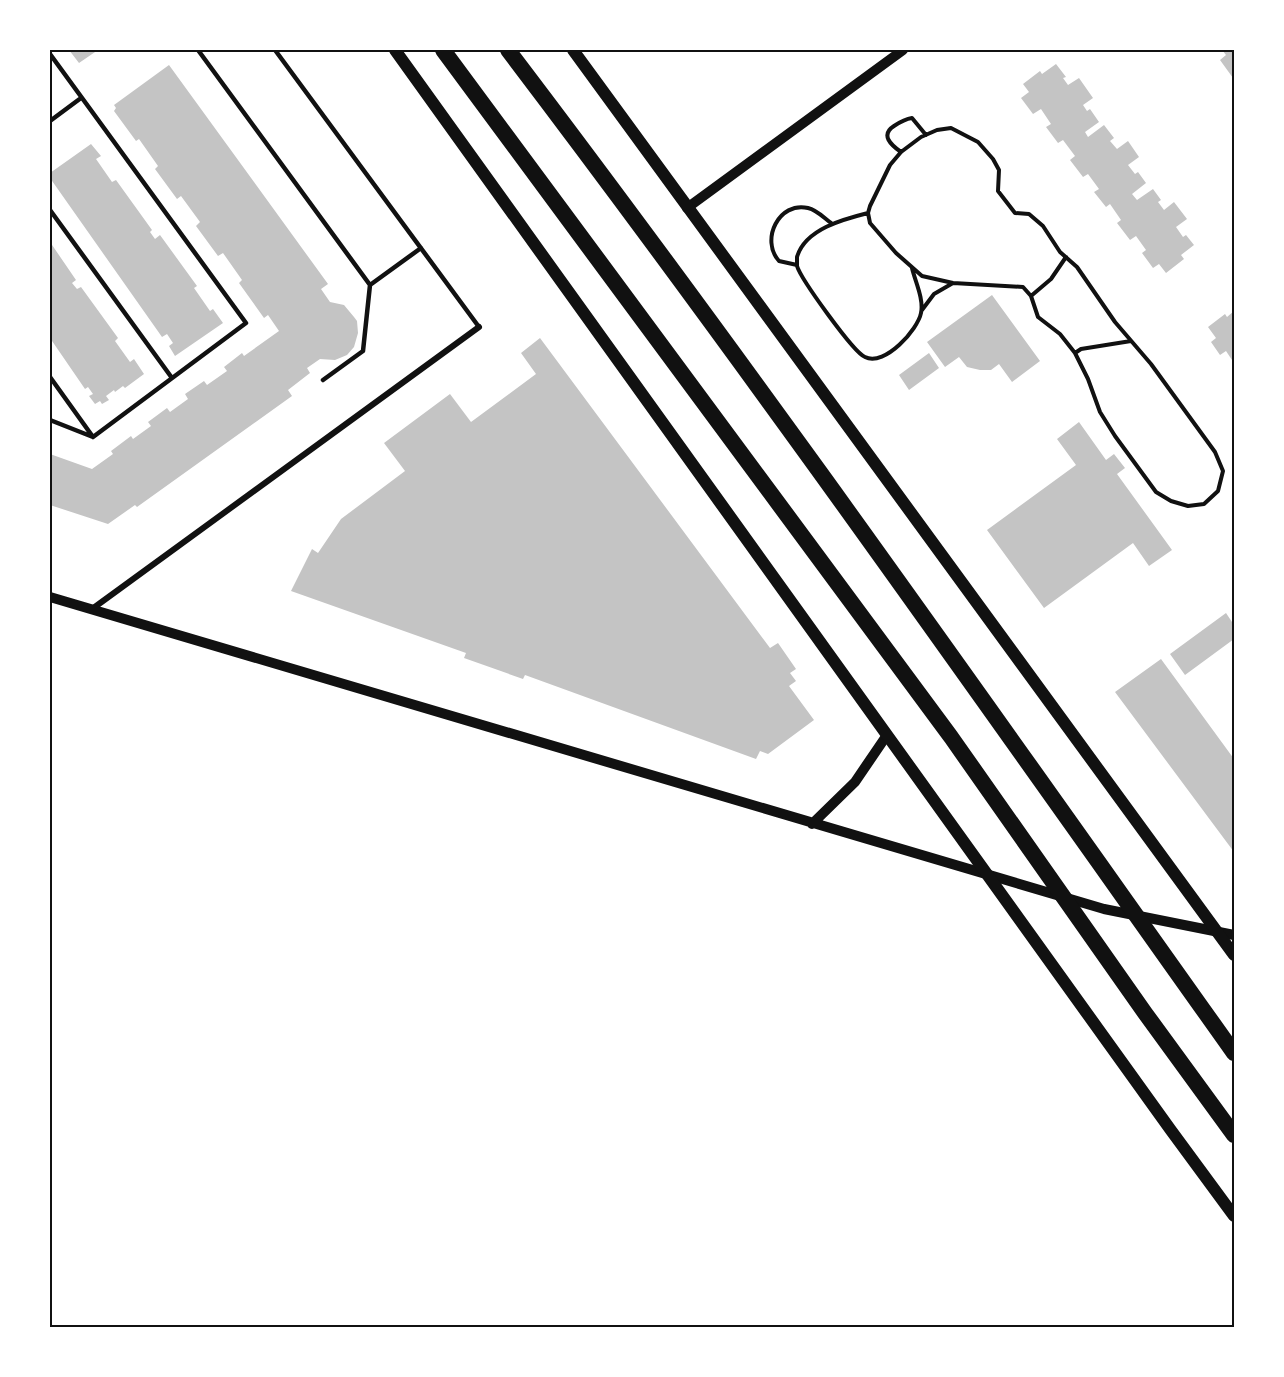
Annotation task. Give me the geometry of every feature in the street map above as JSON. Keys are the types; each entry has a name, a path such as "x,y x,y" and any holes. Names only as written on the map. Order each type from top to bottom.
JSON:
{"highway":[{"path":"443,50 951,737 1145,1013 1234,1135"},
{"path":"508,50 630,211 817,467 1234,1053"}],"main road":[{"path":"395,50 1234,1215"},
{"path":"573,50 1234,955"}],"street":[{"path":"687,208 903,50"},
{"path":"91,610 479,327"},
{"path":"50,597 1104,909 1234,935"},
{"path":"812,824 855,782 887,735"}],"lane":[{"path":"198,50 370,285 363,351 323,381"},
{"path":"275,50 479,327"},
{"path":"50,54 246,323 93,437"},
{"path":"50,121 81,98"},
{"path":"50,210 172,378"},
{"path":"370,285 421,248"},
{"path":"50,377 93,437"},
{"path":"50,420 93,437"}],"path":[{"path":"901,152 887,139 888,130 905,119 912,118 926,135"},
{"path":"951,128 978,142 999,170 998,191 1015,213 1029,214 1043,226 1066,257 1077,267 1115,322 1215,452 1223,471 1218,491 1204,504 1188,506 1171,501 1156,492 1100,412 1088,379 1075,353 1060,334 1038,317 1032,296 1023,287 953,283 922,276 896,253 870,222 868,213 890,165 901,152 926,135 937,130 951,128"},
{"path":"797,265 779,261 772,249 772,233 781,215 788,209 811,208 831,224"},
{"path":"868,213 831,224 812,236 801,248 797,257 797,265 805,280 850,344 865,358 875,359 891,352 902,343 918,323 925,304 934,294 953,283"},
{"path":"1032,296 1051,279 1066,257"},
{"path":"912,267 922,310"},
{"path":"1075,353 1081,349 1131,340"}],"building":[{"path":"69,50 98,50 79,63"},
{"path":"1222,50 1234,50 1233,78 1220,60 1226,55"},
{"path":"1056,64 1066,77 1063,78 1068,85 1079,78 1093,98 1083,105 1087,111 1090,109 1099,122 1085,132 1088,137 1104,125 1114,138 1110,141 1117,149 1128,141 1139,157 1128,165 1135,174 1138,172 1146,183 1132,194 1137,200 1153,189 1161,200 1158,202 1164,210 1174,202 1187,219 1176,227 1183,237 1186,235 1194,245 1181,255 1184,259 1166,273 1159,264 1153,268 1142,253 1146,250 1136,236 1130,240 1117,223 1121,220 1110,204 1106,207 1094,192 1099,189 1088,174 1083,177 1070,160 1075,156 1063,140 1058,143 1046,127 1051,124 1041,109 1033,114 1021,98 1029,92 1023,84 1040,71 1042,74"},
{"path":"169,65 328,284 321,289 330,302 344,305 357,321 358,333 354,347 347,355 335,360 320,359 307,368 310,373 288,390 292,396 137,507 135,505 108,524 50,505 50,454 92,469 113,454 111,451 131,436 133,439 151,426 148,422 167,408 170,412 188,399 185,394 204,381 207,385 227,371 224,367 242,353 244,356 279,331 268,315 264,318 239,283 242,280 223,253 218,256 196,226 200,222 181,196 177,199 155,169 158,166 139,139 136,141 114,111 116,108 114,105"},
{"path":"91,144 101,156 96,159 112,182 116,180 152,230 150,232 155,239 160,235 197,286 194,288 210,311 213,309 223,323 175,356 169,346 173,343 167,334 162,337 50,178 50,173"},
{"path":"50,242 76,280 72,283 77,289 81,287 118,338 115,341 130,362 134,359 144,374 125,388 123,386 115,392 114,390 106,396 109,400 102,404 100,401 95,404 89,396 93,394 88,387 85,389 50,338"},
{"path":"992,295 1040,361 1012,382 999,364 991,370 980,370 967,367 959,357 945,367 927,342"},
{"path":"1234,311 1234,363 1226,351 1220,355 1211,342 1216,338 1208,327 1225,314 1227,317"},
{"path":"540,338 770,648 778,643 796,669 790,673 796,681 789,686 814,720 768,754 760,751 756,759 525,675 523,679 464,658 466,653 291,591 312,549 318,553 341,519 405,471 384,443 450,394 471,422 536,374 521,353"},
{"path":"929,353 939,368 909,390 899,375"},
{"path":"1079,422 1106,460 1114,454 1125,468 1117,474 1172,550 1149,566 1133,543 1044,608 987,530 1076,465 1057,439"},
{"path":"1226,613 1234,625 1234,639 1185,675 1170,654"},
{"path":"1161,659 1234,759 1234,852 1115,692"}]}
